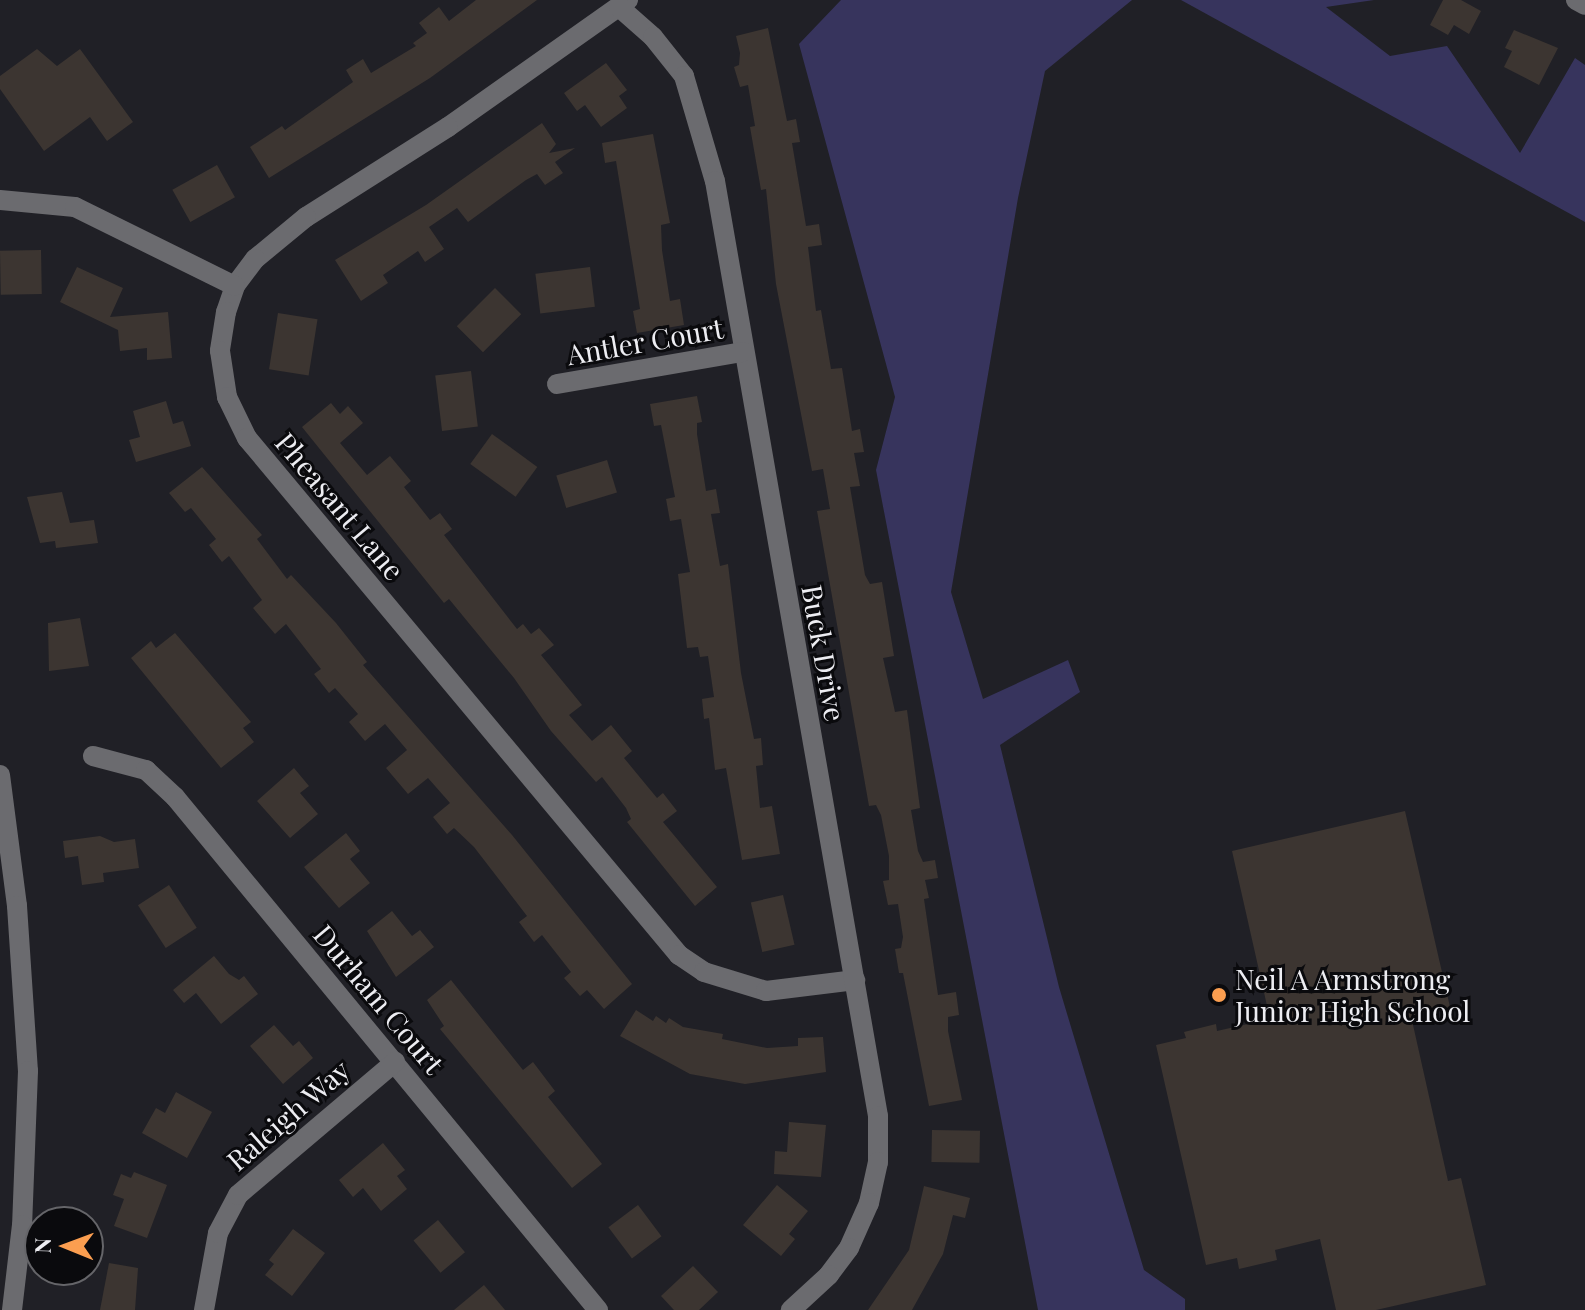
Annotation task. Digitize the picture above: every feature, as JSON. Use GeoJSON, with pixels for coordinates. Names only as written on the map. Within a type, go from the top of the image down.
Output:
{"type":"FeatureCollection","features":[{"type":"Feature","properties":{"kind":"street"},"geometry":{"type":"LineString","coordinates":[[1576,0],[1585,5]]}},
{"type":"Feature","properties":{"kind":"street","name":"Pheasant Lane"},"geometry":{"type":"LineString","coordinates":[[624,4],[279,236],[235,286],[220,351],[227,397],[247,438],[656,931],[692,964],[734,984],[766,991],[855,980]]}},
{"type":"Feature","properties":{"kind":"street","name":"Buck Drive"},"geometry":{"type":"LineString","coordinates":[[624,4],[672,57],[698,111],[878,1116],[878,1162],[869,1203],[849,1248],[829,1275],[791,1310]]}},
{"type":"Feature","properties":{"kind":"street"},"geometry":{"type":"LineString","coordinates":[[0,200],[75,207],[235,286]]}},
{"type":"Feature","properties":{"kind":"street","name":"Antler Court"},"geometry":{"type":"LineString","coordinates":[[557,384],[742,352]]}},
{"type":"Feature","properties":{"kind":"street","name":"Durham Court"},"geometry":{"type":"LineString","coordinates":[[93,756],[146,770],[175,797],[598,1310]]}},
{"type":"Feature","properties":{"kind":"street"},"geometry":{"type":"LineString","coordinates":[[0,775],[17,906],[28,1071],[22,1225],[12,1310]]}},
{"type":"Feature","properties":{"kind":"street","name":"Raleigh Way"},"geometry":{"type":"LineString","coordinates":[[204,1310],[218,1233],[238,1195],[395,1062]]}},
{"type":"Feature","properties":{"kind":"shaded area"},"geometry":{"type":"Polygon","coordinates":[[[841,0],[1132,0],[1045,71],[1018,198],[951,592],[983,699],[1068,660],[1080,692],[1000,745],[1059,987],[1144,1270],[1185,1299],[1185,1310],[1038,1310],[876,470],[895,397],[799,44],[841,0]]]}},
{"type":"Feature","properties":{"kind":"shaded area"},"geometry":{"type":"Polygon","coordinates":[[[1181,0],[1374,0],[1326,7],[1390,56],[1447,46],[1520,153],[1575,58],[1585,65],[1585,222],[1181,0]]]}},
{"type":"Feature","properties":{"kind":"building"},"geometry":{"type":"Polygon","coordinates":[[[476,0],[537,0],[430,78],[269,178],[250,147],[282,126],[285,130],[353,82],[346,70],[363,59],[371,73],[416,46],[413,43],[427,33],[419,23],[439,7],[449,21],[476,0]]]}},
{"type":"Feature","properties":{"kind":"building"},"geometry":{"type":"Polygon","coordinates":[[[1443,0],[1461,0],[1481,11],[1469,34],[1454,25],[1448,35],[1430,25],[1443,0]]]}},
{"type":"Feature","properties":{"kind":"building"},"geometry":{"type":"Polygon","coordinates":[[[768,28],[787,121],[796,119],[800,142],[792,143],[806,226],[819,224],[822,245],[808,247],[816,311],[821,310],[831,369],[842,368],[852,431],[860,429],[864,452],[854,453],[860,486],[850,487],[865,575],[870,584],[882,582],[894,656],[883,658],[895,712],[907,710],[920,808],[911,810],[918,851],[923,862],[935,860],[938,878],[925,880],[929,898],[924,899],[938,995],[956,992],[959,1015],[948,1017],[948,1031],[962,1100],[929,1106],[903,973],[899,973],[895,949],[901,948],[903,937],[898,904],[888,905],[883,881],[889,880],[889,856],[881,815],[876,805],[869,806],[817,511],[830,509],[823,469],[812,471],[776,284],[766,189],[761,190],[750,127],[755,126],[748,85],[740,87],[734,67],[739,65],[740,53],[736,36],[768,28]]]}},
{"type":"Feature","properties":{"kind":"building"},"geometry":{"type":"Polygon","coordinates":[[[1514,30],[1558,48],[1539,85],[1504,67],[1512,51],[1505,48],[1514,30]]]}},
{"type":"Feature","properties":{"kind":"building"},"geometry":{"type":"Polygon","coordinates":[[[37,49],[57,66],[80,49],[133,122],[107,141],[90,117],[44,151],[0,89],[0,76],[37,49]]]}},
{"type":"Feature","properties":{"kind":"building"},"geometry":{"type":"Polygon","coordinates":[[[606,63],[627,90],[619,96],[627,108],[601,127],[585,105],[577,111],[564,93],[606,63]]]}},
{"type":"Feature","properties":{"kind":"building"},"geometry":{"type":"Polygon","coordinates":[[[542,123],[556,144],[549,153],[575,148],[555,162],[563,173],[545,185],[537,174],[468,222],[457,208],[429,227],[444,249],[425,262],[418,251],[383,275],[388,283],[361,301],[335,260],[426,205],[542,123]]]}},
{"type":"Feature","properties":{"kind":"building"},"geometry":{"type":"Polygon","coordinates":[[[653,134],[670,223],[661,225],[670,301],[680,299],[684,325],[637,333],[633,311],[640,309],[616,161],[605,163],[602,143],[653,134]]]}},
{"type":"Feature","properties":{"kind":"building"},"geometry":{"type":"Polygon","coordinates":[[[217,165],[235,197],[190,222],[172,190],[217,165]]]}},
{"type":"Feature","properties":{"kind":"building"},"geometry":{"type":"Polygon","coordinates":[[[41,250],[42,294],[1,295],[0,251],[41,250]]]}},
{"type":"Feature","properties":{"kind":"building"},"geometry":{"type":"Polygon","coordinates":[[[77,267],[123,288],[110,317],[168,312],[172,358],[147,360],[147,348],[120,351],[118,330],[60,302],[77,267]]]}},
{"type":"Feature","properties":{"kind":"building"},"geometry":{"type":"Polygon","coordinates":[[[590,267],[595,307],[540,313],[535,274],[590,267]]]}},
{"type":"Feature","properties":{"kind":"building"},"geometry":{"type":"Polygon","coordinates":[[[495,288],[521,314],[483,352],[457,326],[495,288]]]}},
{"type":"Feature","properties":{"kind":"building"},"geometry":{"type":"Polygon","coordinates":[[[278,313],[318,319],[309,376],[269,369],[278,313]]]}},
{"type":"Feature","properties":{"kind":"building"},"geometry":{"type":"Polygon","coordinates":[[[471,371],[478,427],[442,431],[435,375],[471,371]]]}},
{"type":"Feature","properties":{"kind":"building"},"geometry":{"type":"Polygon","coordinates":[[[697,396],[702,422],[697,423],[697,434],[706,491],[716,489],[720,513],[711,514],[720,566],[728,564],[741,673],[754,739],[761,738],[763,765],[756,766],[760,808],[772,806],[780,854],[742,860],[726,768],[715,770],[709,718],[704,719],[702,699],[714,697],[708,656],[700,657],[698,647],[687,648],[678,574],[690,572],[681,519],[670,521],[666,499],[675,497],[661,425],[654,426],[650,404],[697,396]]]}},
{"type":"Feature","properties":{"kind":"building"},"geometry":{"type":"Polygon","coordinates":[[[166,401],[173,424],[183,421],[191,446],[136,462],[129,440],[140,437],[133,411],[166,401]]]}},
{"type":"Feature","properties":{"kind":"building"},"geometry":{"type":"Polygon","coordinates":[[[331,403],[340,414],[348,406],[363,423],[340,443],[367,475],[390,456],[411,481],[404,487],[430,520],[440,513],[452,529],[444,535],[517,629],[523,624],[531,634],[539,628],[554,645],[541,655],[582,705],[569,715],[592,741],[611,725],[632,751],[624,758],[657,798],[663,793],[677,811],[663,822],[717,887],[695,906],[627,822],[631,819],[626,808],[602,777],[596,782],[551,731],[514,678],[449,599],[444,603],[302,427],[331,403]]]}},
{"type":"Feature","properties":{"kind":"building"},"geometry":{"type":"Polygon","coordinates":[[[492,434],[537,467],[516,497],[470,464],[492,434]]]}},
{"type":"Feature","properties":{"kind":"building"},"geometry":{"type":"Polygon","coordinates":[[[607,460],[617,493],[566,508],[556,475],[607,460]]]}},
{"type":"Feature","properties":{"kind":"building"},"geometry":{"type":"Polygon","coordinates":[[[202,467],[262,535],[257,539],[287,579],[291,575],[336,623],[367,662],[363,665],[512,835],[632,984],[604,1009],[587,990],[580,996],[564,978],[571,972],[542,935],[534,942],[519,922],[527,916],[474,847],[454,828],[447,834],[433,817],[450,803],[428,778],[408,794],[386,768],[407,750],[385,724],[365,741],[349,722],[358,714],[335,688],[329,693],[314,674],[321,669],[286,624],[275,634],[253,608],[262,600],[229,556],[222,562],[209,545],[216,539],[191,508],[185,512],[169,493],[202,467]]]}},
{"type":"Feature","properties":{"kind":"building"},"geometry":{"type":"Polygon","coordinates":[[[62,492],[70,523],[94,520],[98,543],[56,548],[55,541],[40,543],[27,497],[62,492]]]}},
{"type":"Feature","properties":{"kind":"building"},"geometry":{"type":"Polygon","coordinates":[[[80,618],[89,666],[49,671],[48,623],[80,618]]]}},
{"type":"Feature","properties":{"kind":"building"},"geometry":{"type":"Polygon","coordinates":[[[175,633],[251,722],[243,728],[254,742],[221,768],[131,658],[151,641],[156,648],[175,633]]]}},
{"type":"Feature","properties":{"kind":"building"},"geometry":{"type":"Polygon","coordinates":[[[294,768],[309,786],[300,793],[318,814],[290,838],[257,801],[294,768]]]}},
{"type":"Feature","properties":{"kind":"building"},"geometry":{"type":"Polygon","coordinates":[[[1405,811],[1450,1007],[1411,1016],[1448,1181],[1461,1178],[1486,1285],[1376,1310],[1336,1310],[1320,1239],[1275,1250],[1277,1260],[1239,1269],[1237,1258],[1206,1265],[1156,1045],[1186,1038],[1184,1032],[1216,1024],[1217,1031],[1270,1019],[1232,851],[1405,811]]]}},
{"type":"Feature","properties":{"kind":"building"},"geometry":{"type":"Polygon","coordinates":[[[346,833],[360,851],[350,859],[370,883],[339,908],[304,867],[346,833]]]}},
{"type":"Feature","properties":{"kind":"building"},"geometry":{"type":"Polygon","coordinates":[[[100,836],[114,842],[135,839],[139,868],[103,873],[104,882],[82,885],[78,856],[65,858],[63,841],[100,836]]]}},
{"type":"Feature","properties":{"kind":"building"},"geometry":{"type":"Polygon","coordinates":[[[169,885],[197,928],[166,948],[138,905],[169,885]]]}},
{"type":"Feature","properties":{"kind":"building"},"geometry":{"type":"Polygon","coordinates":[[[783,895],[794,945],[762,952],[751,902],[783,895]]]}},
{"type":"Feature","properties":{"kind":"building"},"geometry":{"type":"Polygon","coordinates":[[[392,911],[412,936],[420,930],[434,947],[396,977],[367,931],[392,911]]]}},
{"type":"Feature","properties":{"kind":"building"},"geometry":{"type":"Polygon","coordinates":[[[214,956],[229,974],[239,980],[244,976],[258,994],[221,1024],[196,993],[184,1003],[173,990],[214,956]]]}},
{"type":"Feature","properties":{"kind":"building"},"geometry":{"type":"Polygon","coordinates":[[[451,980],[523,1070],[533,1062],[555,1091],[548,1097],[602,1164],[572,1188],[440,1029],[444,1026],[427,1000],[451,980]]]}},
{"type":"Feature","properties":{"kind":"building"},"geometry":{"type":"Polygon","coordinates":[[[636,1010],[653,1021],[656,1016],[666,1023],[669,1018],[683,1027],[723,1034],[722,1039],[767,1048],[798,1046],[798,1038],[823,1037],[826,1072],[745,1084],[690,1074],[620,1036],[636,1010]]]}},
{"type":"Feature","properties":{"kind":"building"},"geometry":{"type":"Polygon","coordinates":[[[274,1025],[293,1046],[299,1041],[313,1058],[283,1084],[250,1046],[274,1025]]]}},
{"type":"Feature","properties":{"kind":"building"},"geometry":{"type":"Polygon","coordinates":[[[176,1092],[212,1112],[187,1158],[142,1133],[156,1108],[165,1113],[176,1092]]]}},
{"type":"Feature","properties":{"kind":"building"},"geometry":{"type":"Polygon","coordinates":[[[789,1122],[826,1125],[821,1177],[774,1174],[775,1151],[787,1152],[789,1122]]]}},
{"type":"Feature","properties":{"kind":"building"},"geometry":{"type":"Polygon","coordinates":[[[932,1130],[980,1131],[979,1163],[931,1162],[932,1130]]]}},
{"type":"Feature","properties":{"kind":"building"},"geometry":{"type":"Polygon","coordinates":[[[383,1143],[405,1170],[397,1176],[407,1189],[381,1211],[363,1188],[353,1197],[339,1180],[383,1143]]]}},
{"type":"Feature","properties":{"kind":"building"},"geometry":{"type":"Polygon","coordinates":[[[134,1172],[167,1185],[147,1238],[114,1226],[124,1199],[113,1195],[121,1174],[131,1178],[134,1172]]]}},
{"type":"Feature","properties":{"kind":"building"},"geometry":{"type":"Polygon","coordinates":[[[777,1185],[808,1211],[789,1234],[795,1239],[781,1256],[743,1225],[777,1185]]]}},
{"type":"Feature","properties":{"kind":"building"},"geometry":{"type":"Polygon","coordinates":[[[924,1186],[970,1198],[965,1218],[953,1215],[943,1254],[912,1310],[868,1310],[909,1250],[924,1186]]]}},
{"type":"Feature","properties":{"kind":"building"},"geometry":{"type":"Polygon","coordinates":[[[638,1205],[661,1236],[632,1258],[608,1227],[638,1205]]]}},
{"type":"Feature","properties":{"kind":"building"},"geometry":{"type":"Polygon","coordinates":[[[438,1220],[465,1252],[440,1273],[413,1241],[438,1220]]]}},
{"type":"Feature","properties":{"kind":"building"},"geometry":{"type":"Polygon","coordinates":[[[293,1229],[325,1253],[292,1296],[265,1275],[274,1264],[269,1260],[293,1229]]]}},
{"type":"Feature","properties":{"kind":"building"},"geometry":{"type":"Polygon","coordinates":[[[109,1263],[138,1268],[135,1310],[100,1310],[109,1263]]]}},
{"type":"Feature","properties":{"kind":"building"},"geometry":{"type":"Polygon","coordinates":[[[693,1266],[718,1292],[699,1310],[674,1310],[661,1296],[693,1266]]]}},
{"type":"Feature","properties":{"kind":"building"},"geometry":{"type":"Polygon","coordinates":[[[484,1285],[505,1310],[454,1310],[484,1285]]]}},
{"type":"Feature","properties":{"kind":"place","name":"Neil A Armstrong Junior High School"},"geometry":{"type":"Point","coordinates":[1219,995]}}]}
